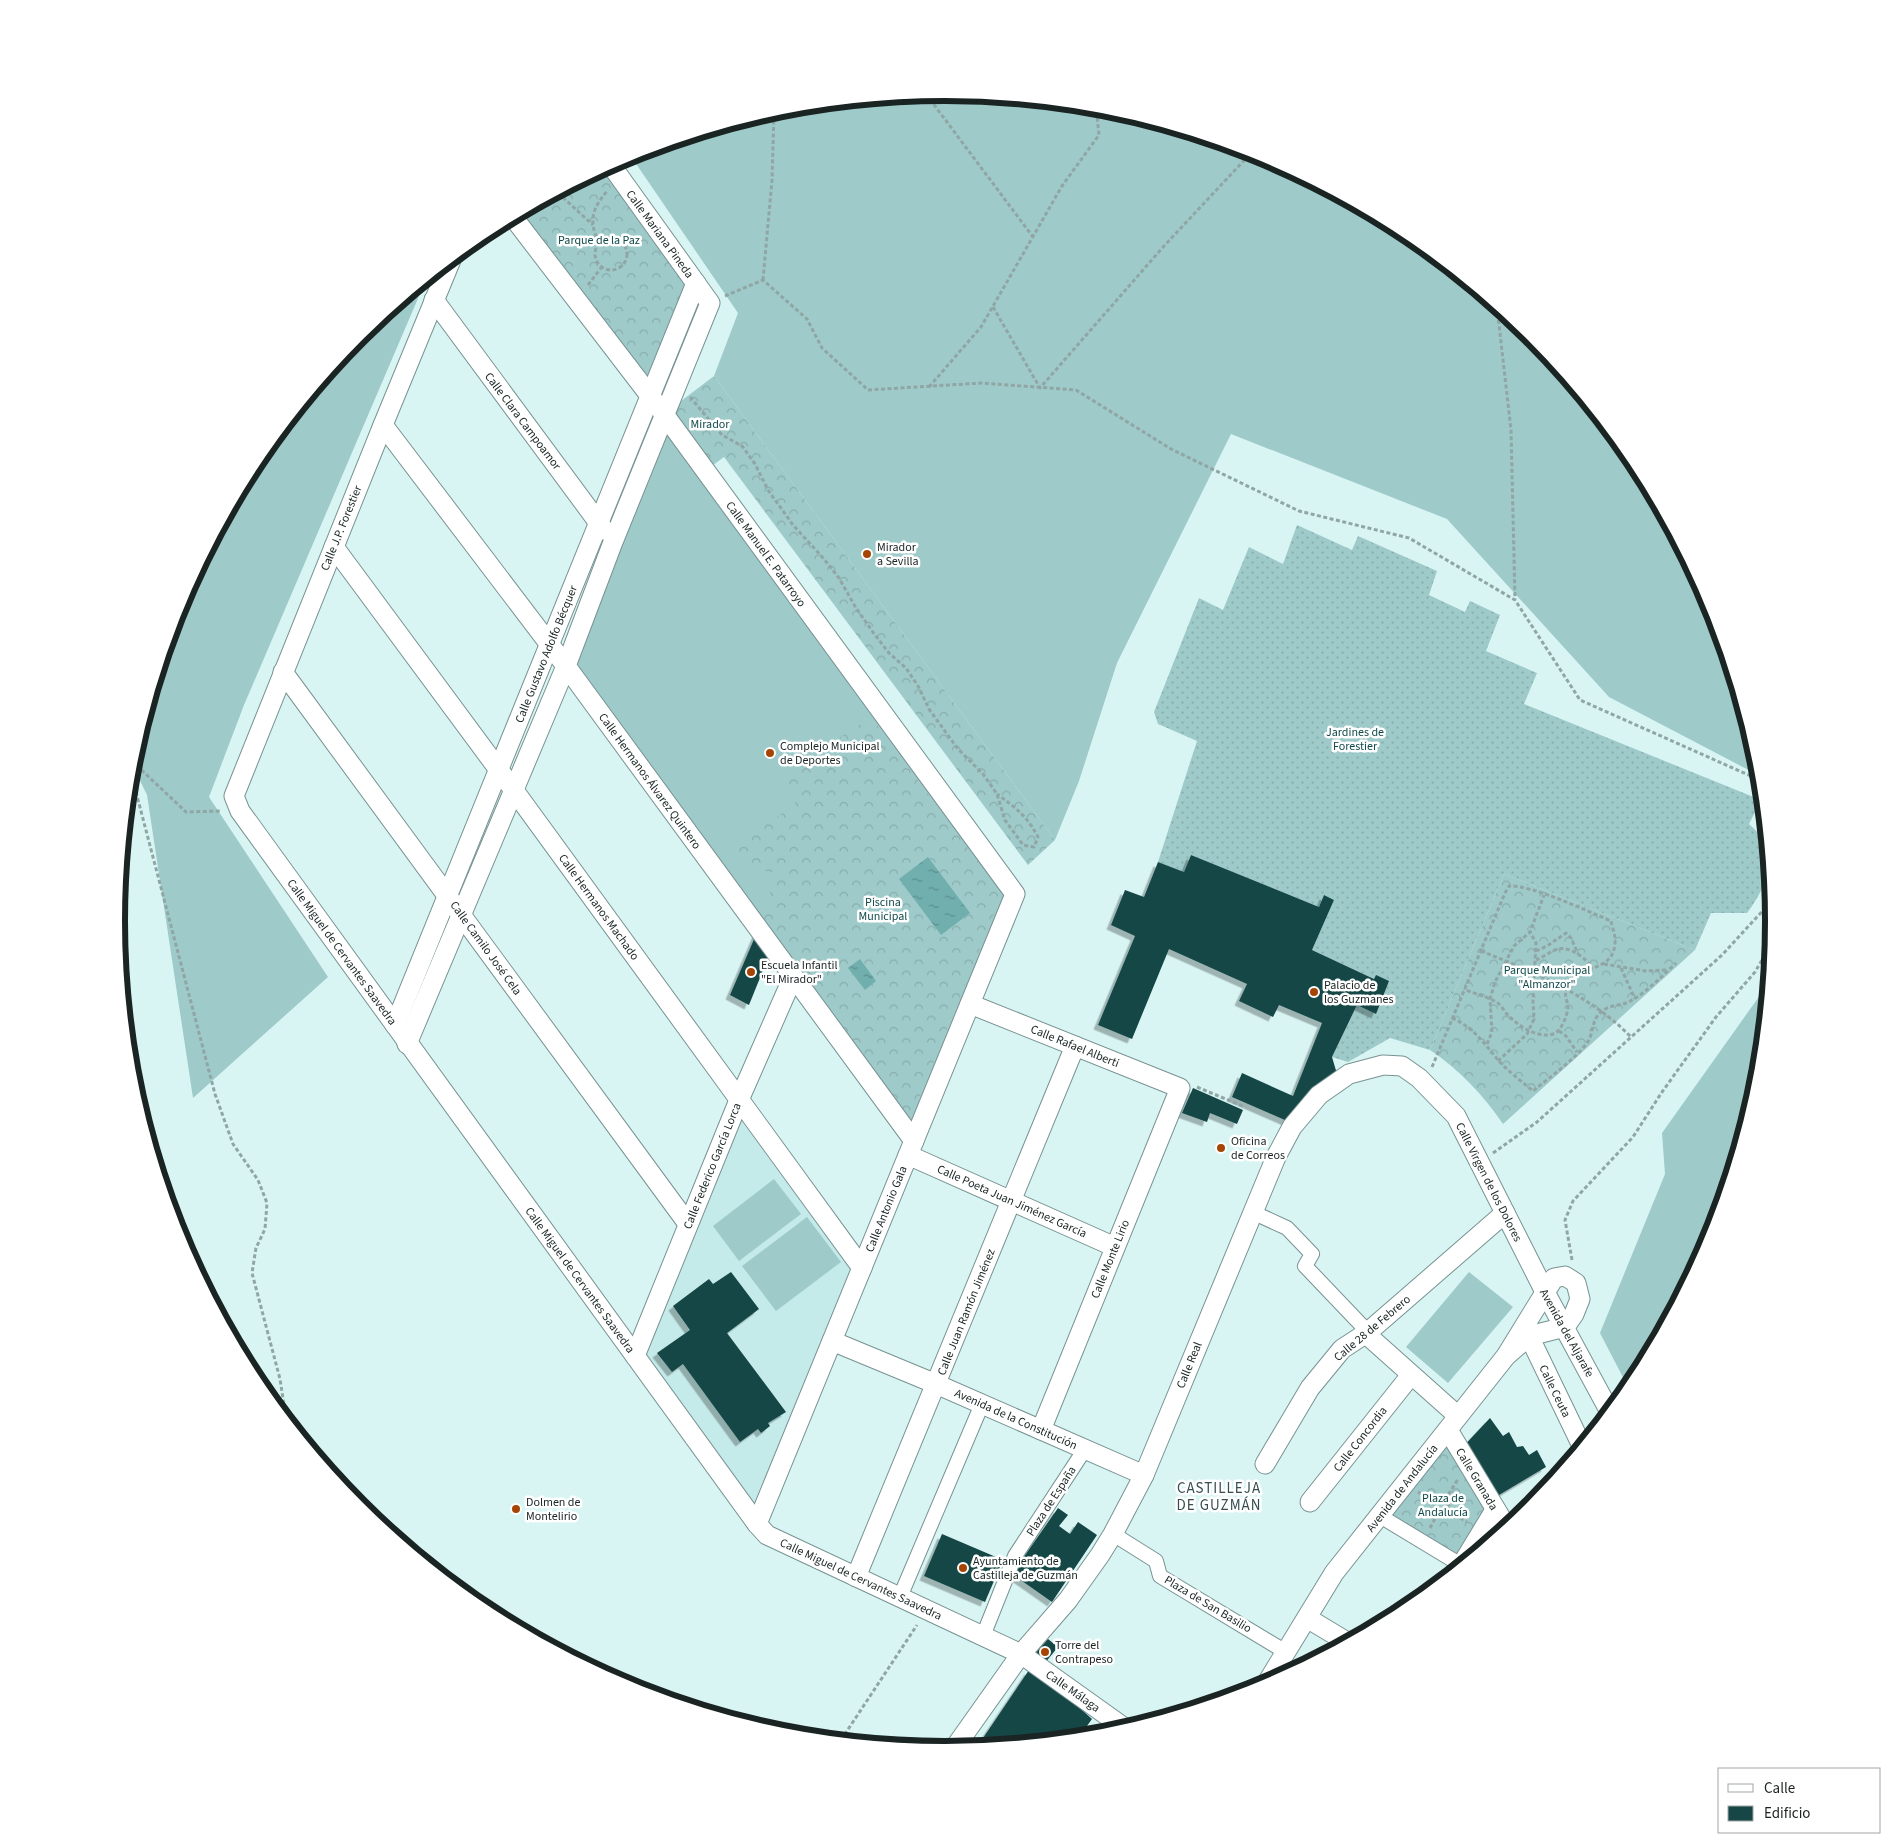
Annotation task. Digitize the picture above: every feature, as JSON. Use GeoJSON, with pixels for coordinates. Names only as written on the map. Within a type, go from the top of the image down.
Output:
{"type":"FeatureCollection","features":[{"type":"Feature","properties":{"kind":"street","name":"Calle Mariana Pineda"},"geometry":{"type":"LineString","coordinates":[[615,172],[710,302]]}},
{"type":"Feature","properties":{"kind":"street","name":"Calle Manuel E. Patarroyo"},"geometry":{"type":"LineString","coordinates":[[517,222],[664,414],[1015,894]]}},
{"type":"Feature","properties":{"kind":"street","name":"Calle J.P. Forestier"},"geometry":{"type":"LineString","coordinates":[[237,803],[283,672],[445,271]]}},
{"type":"Feature","properties":{"kind":"street","name":"Calle Gustavo Adolfo Bécquer"},"geometry":{"type":"LineString","coordinates":[[395,1025],[696,283]]}},
{"type":"Feature","properties":{"kind":"street","name":"Calle Clara Campoamor"},"geometry":{"type":"LineString","coordinates":[[434,300],[613,542]]}},
{"type":"Feature","properties":{"kind":"street","name":"Calle Gustavo Adolfo Bécquer"},"geometry":{"type":"LineString","coordinates":[[407,1044],[513,788],[566,666],[613,542],[710,302]]}},
{"type":"Feature","properties":{"kind":"street","name":"Calle Hermanos Álvarez Quintero"},"geometry":{"type":"LineString","coordinates":[[382,425],[566,666],[793,977],[911,1148]]}},
{"type":"Feature","properties":{"kind":"street","name":"Calle Hermanos Machado"},"geometry":{"type":"LineString","coordinates":[[334,547],[513,788],[862,1268]]}},
{"type":"Feature","properties":{"kind":"street","name":"Calle Camilo José Cela"},"geometry":{"type":"LineString","coordinates":[[283,672],[688,1224]]}},
{"type":"Feature","properties":{"kind":"street","name":"Calle Miguel de Cervantes Saavedra"},"geometry":{"type":"LineString","coordinates":[[237,803],[407,1044],[756,1524],[767,1535],[1020,1654]]}},
{"type":"Feature","properties":{"kind":"street","name":"Calle Antonio Gala"},"geometry":{"type":"LineString","coordinates":[[756,1524],[1015,894]]}},
{"type":"Feature","properties":{"kind":"street","name":"Calle Federico García Lorca"},"geometry":{"type":"LineString","coordinates":[[635,1356],[739,1100],[793,977]]}},
{"type":"Feature","properties":{"kind":"street","name":"Calle Rafael Alberti"},"geometry":{"type":"LineString","coordinates":[[970,1004],[1180,1088]]}},
{"type":"Feature","properties":{"kind":"street","name":"Calle Juan Ramón Jiménez"},"geometry":{"type":"LineString","coordinates":[[856,1577],[1075,1046]]}},
{"type":"Feature","properties":{"kind":"street","name":"Calle Virgen de los Dolores"},"geometry":{"type":"LineString","coordinates":[[1349,1074],[1384,1065],[1402,1066],[1425,1084],[1456,1116],[1525,1254]]}},
{"type":"Feature","properties":{"kind":"street","name":"Calle Real"},"geometry":{"type":"LineString","coordinates":[[959,1742],[1020,1654],[1068,1600],[1113,1534],[1144,1475],[1276,1157],[1292,1127],[1319,1095],[1349,1074]]}},
{"type":"Feature","properties":{"kind":"street","name":"Calle Monte Lirio"},"geometry":{"type":"LineString","coordinates":[[1041,1430],[1180,1088]]}},
{"type":"Feature","properties":{"kind":"street","name":"Calle Poeta Juan Jiménez García"},"geometry":{"type":"LineString","coordinates":[[911,1148],[1012,1200],[1115,1247]]}},
{"type":"Feature","properties":{"kind":"street"},"geometry":{"type":"LineString","coordinates":[[1252,1212],[1287,1228],[1312,1254],[1305,1266],[1367,1333]]}},
{"type":"Feature","properties":{"kind":"street","name":"Calle 28 de Febrero"},"geometry":{"type":"LineString","coordinates":[[1265,1464],[1310,1388],[1342,1350],[1367,1333],[1505,1214]]}},
{"type":"Feature","properties":{"kind":"street","name":"Avenida del Aljarafe"},"geometry":{"type":"LineString","coordinates":[[1525,1254],[1607,1406]]}},
{"type":"Feature","properties":{"kind":"street","name":"Avenida de Andalucía"},"geometry":{"type":"LineString","coordinates":[[1273,1673],[1334,1574],[1506,1356],[1546,1294],[1554,1278],[1566,1276],[1576,1283]]}},
{"type":"Feature","properties":{"kind":"street"},"geometry":{"type":"LineString","coordinates":[[1506,1356],[1529,1336],[1564,1327],[1574,1314],[1580,1299],[1576,1283]]}},
{"type":"Feature","properties":{"kind":"street","name":"Calle Granada"},"geometry":{"type":"LineString","coordinates":[[1367,1333],[1411,1375],[1453,1423],[1495,1510],[1503,1522]]}},
{"type":"Feature","properties":{"kind":"street","name":"Calle Ceuta"},"geometry":{"type":"LineString","coordinates":[[1529,1336],[1580,1441]]}},
{"type":"Feature","properties":{"kind":"street","name":"Avenida de la Constitución"},"geometry":{"type":"LineString","coordinates":[[832,1341],[936,1384],[1144,1475]]}},
{"type":"Feature","properties":{"kind":"street","name":"Calle Concordia"},"geometry":{"type":"LineString","coordinates":[[1310,1502],[1411,1375]]}},
{"type":"Feature","properties":{"kind":"street"},"geometry":{"type":"LineString","coordinates":[[900,1598],[982,1404]]}},
{"type":"Feature","properties":{"kind":"street","name":"Plaza de España"},"geometry":{"type":"LineString","coordinates":[[984,1636],[1015,1556],[1085,1449]]}},
{"type":"Feature","properties":{"kind":"street"},"geometry":{"type":"LineString","coordinates":[[1470,1551],[1495,1510]]}},
{"type":"Feature","properties":{"kind":"street"},"geometry":{"type":"LineString","coordinates":[[1380,1516],[1456,1563]]}},
{"type":"Feature","properties":{"kind":"street","name":"Plaza de San Basilio"},"geometry":{"type":"LineString","coordinates":[[1113,1534],[1156,1561],[1160,1576],[1286,1652]]}},
{"type":"Feature","properties":{"kind":"street"},"geometry":{"type":"LineString","coordinates":[[1307,1618],[1342,1639]]}},
{"type":"Feature","properties":{"kind":"street","name":"Calle Málaga"},"geometry":{"type":"LineString","coordinates":[[1020,1654],[1118,1723]]}},
{"type":"Feature","properties":{"kind":"path"},"geometry":{"type":"LineString","coordinates":[[932,102],[1033,237]]}},
{"type":"Feature","properties":{"kind":"path"},"geometry":{"type":"LineString","coordinates":[[929,387],[981,327],[1062,186],[1099,135],[1097,115]]}},
{"type":"Feature","properties":{"kind":"path"},"geometry":{"type":"LineString","coordinates":[[763,280],[772,180],[774,120]]}},
{"type":"Feature","properties":{"kind":"path"},"geometry":{"type":"LineString","coordinates":[[1040,388],[1164,246],[1246,159]]}},
{"type":"Feature","properties":{"kind":"path"},"geometry":{"type":"LineString","coordinates":[[599,243],[593,230],[592,216],[599,201],[613,184],[615,172]]}},
{"type":"Feature","properties":{"kind":"path"},"geometry":{"type":"LineString","coordinates":[[562,197],[593,225]]}},
{"type":"Feature","properties":{"kind":"path"},"geometry":{"type":"LineString","coordinates":[[608,238],[619,240],[626,247],[625,263],[616,270],[611,271],[601,268],[595,258],[596,247],[599,243],[608,238]]}},
{"type":"Feature","properties":{"kind":"path"},"geometry":{"type":"LineString","coordinates":[[710,302],[763,280]]}},
{"type":"Feature","properties":{"kind":"path"},"geometry":{"type":"LineString","coordinates":[[763,280],[807,319],[822,348],[868,390],[982,383],[1076,390],[1171,449],[1299,511],[1409,538],[1515,600],[1580,700],[1753,777]]}},
{"type":"Feature","properties":{"kind":"path"},"geometry":{"type":"LineString","coordinates":[[993,306],[1040,388]]}},
{"type":"Feature","properties":{"kind":"path"},"geometry":{"type":"LineString","coordinates":[[1498,316],[1511,430],[1515,600]]}},
{"type":"Feature","properties":{"kind":"path"},"geometry":{"type":"LineString","coordinates":[[688,394],[722,435],[742,446],[755,464],[768,490],[793,525],[834,572],[875,635],[906,668],[918,686],[929,709],[958,749],[984,774],[997,794],[1005,820],[1010,828],[1023,845],[1034,846],[1038,836],[1027,818],[997,794]]}},
{"type":"Feature","properties":{"kind":"path"},"geometry":{"type":"LineString","coordinates":[[1734,697],[1752,773]]}},
{"type":"Feature","properties":{"kind":"path"},"geometry":{"type":"LineString","coordinates":[[140,768],[186,812],[237,803]]}},
{"type":"Feature","properties":{"kind":"path"},"geometry":{"type":"LineString","coordinates":[[136,791],[215,1094],[233,1144],[258,1180],[266,1203],[265,1229],[256,1248],[252,1273],[280,1378],[284,1406]]}},
{"type":"Feature","properties":{"kind":"path"},"geometry":{"type":"LineString","coordinates":[[1425,1084],[1452,1018],[1464,989],[1480,951],[1509,886],[1544,895],[1611,920],[1615,941],[1613,954],[1604,964],[1584,970],[1572,979],[1566,990],[1568,1009],[1559,1031],[1553,1035],[1537,1034],[1529,1030],[1509,1017],[1498,1003],[1464,989]]}},
{"type":"Feature","properties":{"kind":"path"},"geometry":{"type":"LineString","coordinates":[[1487,1044],[1492,1032],[1490,1000],[1495,982],[1514,946],[1530,932],[1544,895]]}},
{"type":"Feature","properties":{"kind":"path"},"geometry":{"type":"LineString","coordinates":[[1480,1162],[1536,1122],[1722,955],[1765,908]]}},
{"type":"Feature","properties":{"kind":"path"},"geometry":{"type":"LineString","coordinates":[[1498,1061],[1527,1034],[1534,1019],[1536,943],[1530,932]]}},
{"type":"Feature","properties":{"kind":"path"},"geometry":{"type":"LineString","coordinates":[[1536,951],[1547,946],[1566,932],[1577,949],[1578,955]]}},
{"type":"Feature","properties":{"kind":"path"},"geometry":{"type":"LineString","coordinates":[[1536,960],[1559,948],[1568,950],[1588,961],[1592,968]]}},
{"type":"Feature","properties":{"kind":"path"},"geometry":{"type":"LineString","coordinates":[[1480,951],[1534,973],[1566,990],[1602,1011],[1631,1037]]}},
{"type":"Feature","properties":{"kind":"path"},"geometry":{"type":"LineString","coordinates":[[1576,1283],[1565,1220],[1573,1201],[1633,1137],[1662,1092],[1711,1025],[1755,972],[1765,955]]}},
{"type":"Feature","properties":{"kind":"path"},"geometry":{"type":"LineString","coordinates":[[1452,1018],[1464,1023],[1487,1044],[1498,1061],[1533,1092],[1588,1041],[1597,1016],[1602,1011],[1612,1005],[1624,1005],[1635,999],[1676,963]]}},
{"type":"Feature","properties":{"kind":"path"},"geometry":{"type":"LineString","coordinates":[[1604,964],[1646,972],[1668,970]]}},
{"type":"Feature","properties":{"kind":"path"},"geometry":{"type":"LineString","coordinates":[[1621,968],[1635,999]]}},
{"type":"Feature","properties":{"kind":"path"},"geometry":{"type":"LineString","coordinates":[[1559,1031],[1578,1052]]}},
{"type":"Feature","properties":{"kind":"path"},"geometry":{"type":"LineString","coordinates":[[1180,1088],[1192,1085],[1244,1107]]}},
{"type":"Feature","properties":{"kind":"path"},"geometry":{"type":"LineString","coordinates":[[1442,1499],[1449,1503],[1450,1508],[1447,1512],[1441,1514],[1436,1512],[1435,1505],[1442,1499]]}},
{"type":"Feature","properties":{"kind":"path"},"geometry":{"type":"LineString","coordinates":[[844,1736],[926,1610]]}},
{"type":"Feature","properties":{"kind":"shaded area"},"geometry":{"type":"Polygon","coordinates":[[[739,1100],[862,1268],[757,1524],[635,1356],[739,1100]]]}},
{"type":"Feature","properties":{"kind":"green space"},"geometry":{"type":"Polygon","coordinates":[[[946,101],[1053,108],[1106,117],[1158,129],[1209,145],[1259,164],[1308,186],[1356,211],[1401,239],[1445,271],[1526,341],[1596,422],[1628,466],[1656,511],[1681,559],[1703,608],[1722,658],[1738,709],[1752,772],[1609,697],[1447,519],[1231,434],[1117,663],[1079,781],[1055,840],[714,376],[738,313],[635,163],[682,145],[733,129],[785,117],[838,108],[946,101]]]}},
{"type":"Feature","properties":{"kind":"green space","name":"Parque de la Paz"},"geometry":{"type":"Polygon","coordinates":[[[616,171],[696,283],[650,396],[517,222],[583,186],[616,171]]]}},
{"type":"Feature","properties":{"kind":"green space"},"geometry":{"type":"Polygon","coordinates":[[[421,292],[244,705],[209,797],[328,977],[193,1098],[147,795],[138,777],[153,709],[188,608],[210,559],[235,511],[263,466],[295,422],[365,341],[421,292]]]}},
{"type":"Feature","properties":{"kind":"green space","name":"Mirador"},"geometry":{"type":"Polygon","coordinates":[[[714,376],[1055,840],[1028,865],[724,457],[705,471],[664,414],[714,376]]]}},
{"type":"Feature","properties":{"kind":"green space","name":"Complejo Municipal de Deportes"},"geometry":{"type":"Polygon","coordinates":[[[664,414],[1015,894],[914,1141],[566,666],[664,414]]]}},
{"type":"Feature","properties":{"kind":"green space","name":"Jardines de Forestier"},"geometry":{"type":"Polygon","coordinates":[[[1297,525],[1352,550],[1358,536],[1437,571],[1429,595],[1465,612],[1470,601],[1500,615],[1486,651],[1537,673],[1524,704],[1756,798],[1758,807],[1749,824],[1761,835],[1765,882],[1747,913],[1711,913],[1695,950],[1504,874],[1430,1050],[1390,1038],[1348,1062],[1332,1057],[1357,1005],[1376,1014],[1376,975],[1374,979],[1312,950],[1334,900],[1324,895],[1319,907],[1191,855],[1184,872],[1158,862],[1197,741],[1158,724],[1154,712],[1199,598],[1223,610],[1249,547],[1283,564],[1297,525]]]}},
{"type":"Feature","properties":{"kind":"green space","name":"Piscina Municipal"},"geometry":{"type":"Polygon","coordinates":[[[871,717],[1002,894],[909,1123],[761,916],[778,873],[749,865],[724,848],[752,827],[756,831],[796,804],[777,779],[871,717]]]}},
{"type":"Feature","properties":{"kind":"green space","name":"Parque Municipal \"Almanzor\""},"geometry":{"type":"Polygon","coordinates":[[[1504,874],[1695,950],[1503,1124],[1488,1103],[1470,1084],[1441,1057],[1430,1050],[1504,874]]]}},
{"type":"Feature","properties":{"kind":"green space"},"geometry":{"type":"Polygon","coordinates":[[[1762,992],[1759,1029],[1750,1082],[1738,1134],[1722,1185],[1703,1235],[1681,1284],[1656,1332],[1625,1381],[1600,1333],[1665,1174],[1662,1133],[1762,992]]]}},
{"type":"Feature","properties":{"kind":"green space"},"geometry":{"type":"Polygon","coordinates":[[[774,1179],[801,1214],[739,1261],[713,1226],[774,1179]]]}},
{"type":"Feature","properties":{"kind":"green space"},"geometry":{"type":"Polygon","coordinates":[[[807,1217],[841,1262],[776,1311],[742,1266],[807,1217]]]}},
{"type":"Feature","properties":{"kind":"green space"},"geometry":{"type":"Polygon","coordinates":[[[1469,1272],[1513,1307],[1448,1383],[1406,1347],[1469,1272]]]}},
{"type":"Feature","properties":{"kind":"green space","name":"Plaza de Andalucía"},"geometry":{"type":"Polygon","coordinates":[[[1448,1430],[1495,1510],[1469,1552],[1457,1562],[1380,1516],[1448,1430]]]}},
{"type":"Feature","properties":{"kind":"water"},"geometry":{"type":"Polygon","coordinates":[[[928,857],[970,913],[941,935],[899,879],[928,857]]]}},
{"type":"Feature","properties":{"kind":"water"},"geometry":{"type":"Polygon","coordinates":[[[860,959],[876,981],[865,990],[848,968],[860,959]]]}},
{"type":"Feature","properties":{"kind":"building","name":"Palacio de los Guzmanes"},"geometry":{"type":"Polygon","coordinates":[[[1191,855],[1319,907],[1324,895],[1334,900],[1312,950],[1374,979],[1376,975],[1389,981],[1376,1014],[1357,1005],[1332,1057],[1337,1074],[1294,1124],[1232,1097],[1242,1073],[1293,1096],[1322,1023],[1279,1005],[1273,1017],[1239,1001],[1247,984],[1169,949],[1132,1039],[1098,1025],[1135,936],[1111,925],[1125,890],[1144,897],[1158,862],[1184,872],[1191,855]]]}},
{"type":"Feature","properties":{"kind":"building","name":"Escuela Infantil \"El Mirador\""},"geometry":{"type":"Polygon","coordinates":[[[758,930],[772,948],[749,1005],[730,995],[758,930]]]}},
{"type":"Feature","properties":{"kind":"building"},"geometry":{"type":"Polygon","coordinates":[[[1193,1088],[1243,1110],[1237,1124],[1210,1113],[1207,1122],[1182,1113],[1193,1088]]]}},
{"type":"Feature","properties":{"kind":"building"},"geometry":{"type":"Polygon","coordinates":[[[731,1272],[759,1309],[727,1333],[786,1412],[768,1423],[770,1426],[761,1433],[758,1429],[740,1442],[683,1364],[672,1372],[657,1353],[690,1330],[673,1306],[709,1279],[713,1284],[731,1272]]]}},
{"type":"Feature","properties":{"kind":"building"},"geometry":{"type":"Polygon","coordinates":[[[1490,1418],[1503,1436],[1509,1432],[1517,1447],[1523,1446],[1529,1455],[1537,1450],[1546,1467],[1489,1501],[1460,1450],[1490,1418]]]}},
{"type":"Feature","properties":{"kind":"building"},"geometry":{"type":"Polygon","coordinates":[[[1058,1508],[1068,1515],[1059,1526],[1070,1534],[1078,1522],[1097,1535],[1052,1602],[1012,1574],[1058,1508]]]}},
{"type":"Feature","properties":{"kind":"building","name":"Ayuntamiento de Castilleja de Guzmán"},"geometry":{"type":"Polygon","coordinates":[[[942,1534],[1003,1560],[985,1602],[924,1576],[942,1534]]]}},
{"type":"Feature","properties":{"kind":"building","name":"Torre del Contrapeso"},"geometry":{"type":"Polygon","coordinates":[[[1048,1639],[1058,1647],[1044,1664],[1033,1656],[1048,1639]]]}},
{"type":"Feature","properties":{"kind":"building"},"geometry":{"type":"Polygon","coordinates":[[[1029,1670],[1072,1701],[1092,1719],[1084,1730],[1053,1735],[981,1741],[1029,1670]]]}},
{"type":"Feature","properties":{"kind":"place","name":"Mirador a Sevilla"},"geometry":{"type":"Point","coordinates":[867,554]}},
{"type":"Feature","properties":{"kind":"place","name":"Complejo Municipal de Deportes"},"geometry":{"type":"Point","coordinates":[770,753]}},
{"type":"Feature","properties":{"kind":"place","name":"Escuela Infantil \"El Mirador\""},"geometry":{"type":"Point","coordinates":[751,972]}},
{"type":"Feature","properties":{"kind":"place","name":"Palacio de los Guzmanes"},"geometry":{"type":"Point","coordinates":[1314,992]}},
{"type":"Feature","properties":{"kind":"place","name":"Oficina de Correos"},"geometry":{"type":"Point","coordinates":[1221,1148]}},
{"type":"Feature","properties":{"kind":"place","name":"Dolmen de Montelirio"},"geometry":{"type":"Point","coordinates":[516,1509]}},
{"type":"Feature","properties":{"kind":"place","name":"Ayuntamiento de Castilleja de Guzmán"},"geometry":{"type":"Point","coordinates":[963,1568]}},
{"type":"Feature","properties":{"kind":"place","name":"Torre del Contrapeso"},"geometry":{"type":"Point","coordinates":[1045,1652]}},
{"type":"Feature","properties":{"kind":"district","name":"CASTILLEJA DE GUZMÁN"},"geometry":{"type":"Point","coordinates":[1219,1496]}}]}
